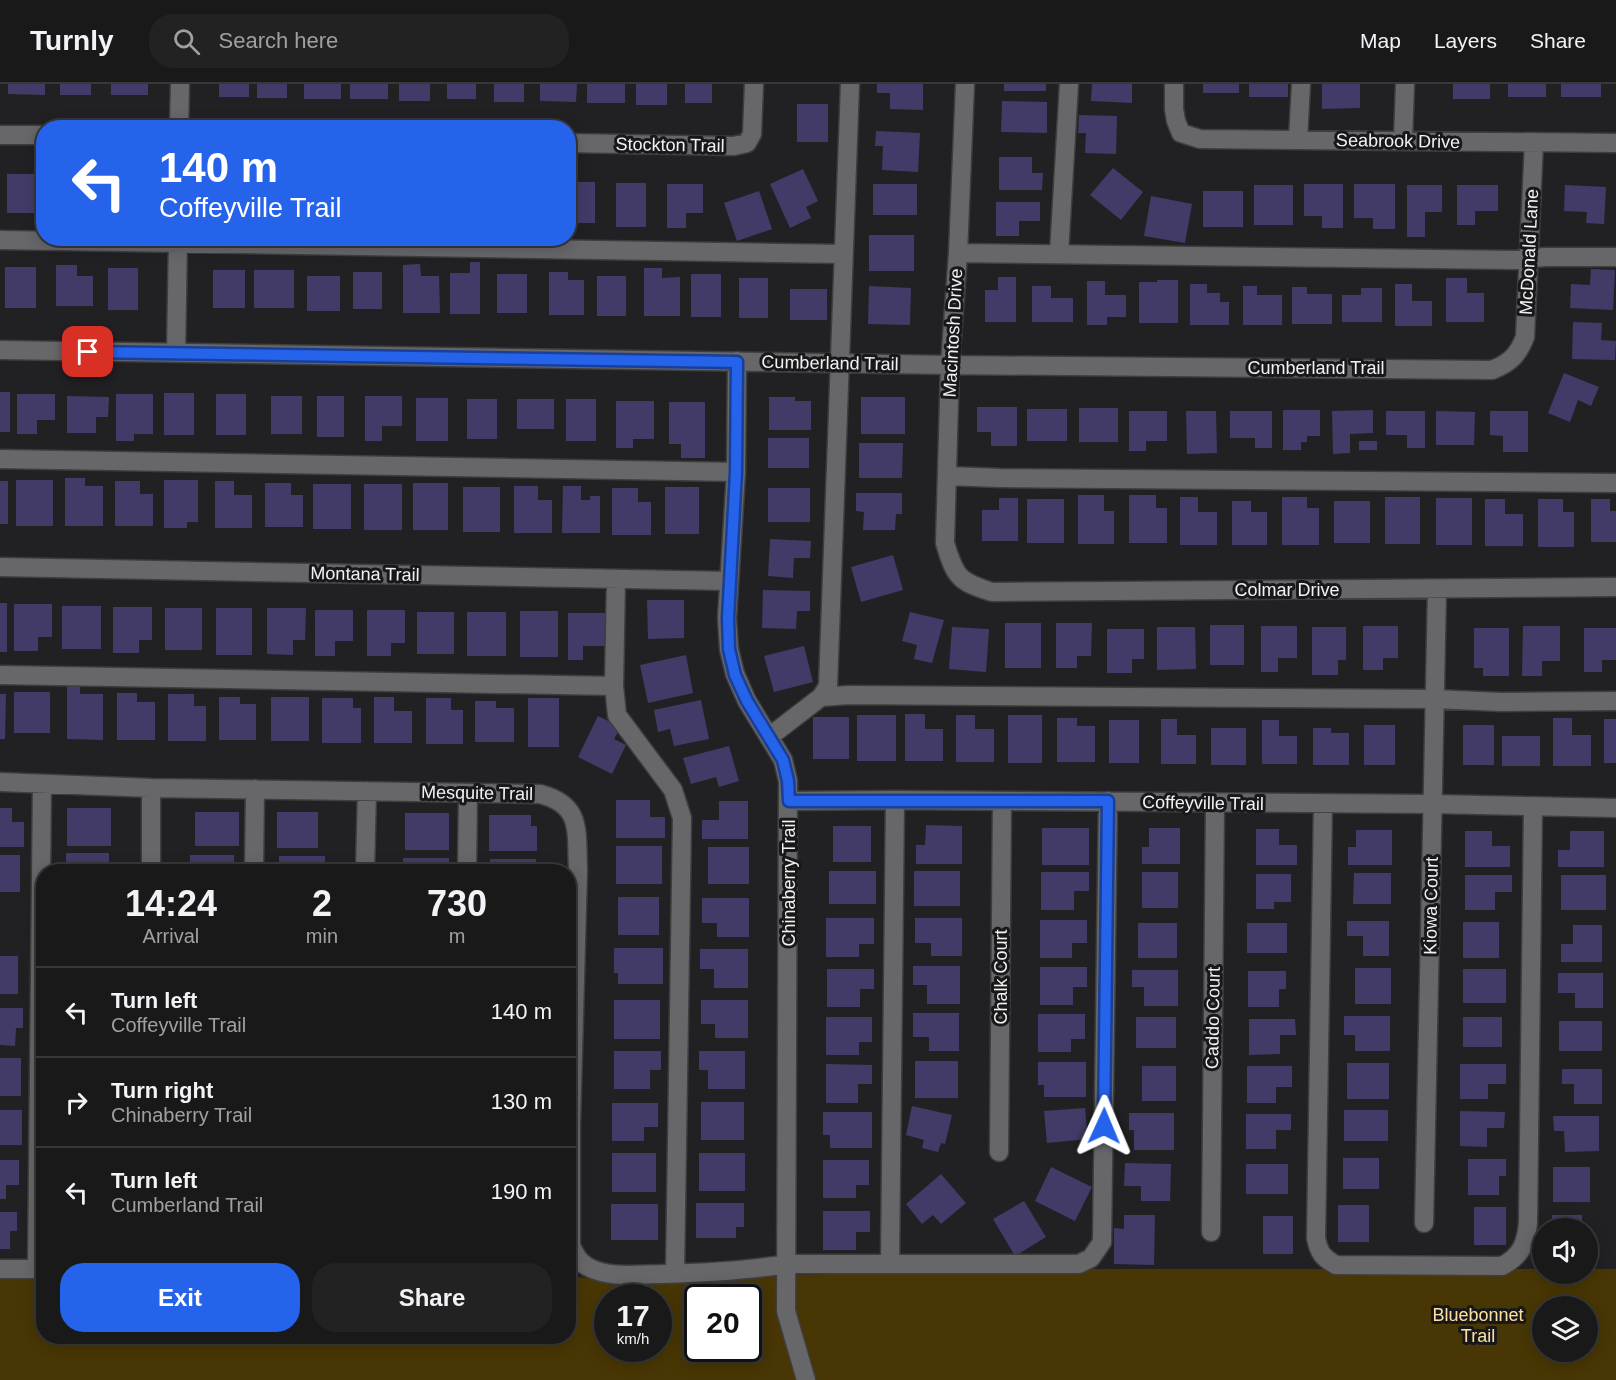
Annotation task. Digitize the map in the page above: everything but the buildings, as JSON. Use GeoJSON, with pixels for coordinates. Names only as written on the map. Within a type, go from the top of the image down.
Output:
{"type":"FeatureCollection","features":[{"type":"Feature","properties":{"kind":"street"},"geometry":{"type":"LineString","coordinates":[[180,84],[180,120]]}},
{"type":"Feature","properties":{"kind":"street","name":"Stockton Trail"},"geometry":{"type":"LineString","coordinates":[[576,143],[734,146],[747,143],[752,134],[754,84]]}},
{"type":"Feature","properties":{"kind":"street"},"geometry":{"type":"LineString","coordinates":[[769,736],[821,697],[828,686],[850,84]]}},
{"type":"Feature","properties":{"kind":"street","name":"Macintosh Drive"},"geometry":{"type":"LineString","coordinates":[[961,580],[951,562],[945,543],[950,365],[966,84]]}},
{"type":"Feature","properties":{"kind":"street"},"geometry":{"type":"LineString","coordinates":[[1059,254],[1069,84]]}},
{"type":"Feature","properties":{"kind":"street","name":"Seabrook Drive"},"geometry":{"type":"LineString","coordinates":[[1174,84],[1175,116],[1181,133],[1200,139],[1616,143]]}},
{"type":"Feature","properties":{"kind":"street"},"geometry":{"type":"LineString","coordinates":[[1298,140],[1301,84]]}},
{"type":"Feature","properties":{"kind":"street"},"geometry":{"type":"LineString","coordinates":[[1403,141],[1405,84]]}},
{"type":"Feature","properties":{"kind":"street"},"geometry":{"type":"LineString","coordinates":[[0,135],[36,135]]}},
{"type":"Feature","properties":{"kind":"street","name":"McDonald Lane"},"geometry":{"type":"LineString","coordinates":[[1514,358],[1525,337],[1534,142]]}},
{"type":"Feature","properties":{"kind":"street"},"geometry":{"type":"LineString","coordinates":[[0,240],[36,240]]}},
{"type":"Feature","properties":{"kind":"street"},"geometry":{"type":"LineString","coordinates":[[176,353],[178,246]]}},
{"type":"Feature","properties":{"kind":"street"},"geometry":{"type":"LineString","coordinates":[[434,246],[843,254]]}},
{"type":"Feature","properties":{"kind":"street"},"geometry":{"type":"LineString","coordinates":[[958,253],[1514,260],[1545,257],[1616,257]]}},
{"type":"Feature","properties":{"kind":"street","name":"Cumberland Trail"},"geometry":{"type":"LineString","coordinates":[[0,350],[950,365],[1492,370],[1514,358]]}},
{"type":"Feature","properties":{"kind":"street","name":"Chinaberry Trail"},"geometry":{"type":"LineString","coordinates":[[737,362],[736,472],[729,581],[729,649],[735,675],[747,701],[783,760],[788,781],[786,1311],[806,1380]]}},
{"type":"Feature","properties":{"kind":"street"},"geometry":{"type":"LineString","coordinates":[[0,459],[736,472]]}},
{"type":"Feature","properties":{"kind":"street"},"geometry":{"type":"LineString","coordinates":[[948,476],[1616,483]]}},
{"type":"Feature","properties":{"kind":"street","name":"Montana Trail"},"geometry":{"type":"LineString","coordinates":[[0,567],[729,581]]}},
{"type":"Feature","properties":{"kind":"street"},"geometry":{"type":"LineString","coordinates":[[616,579],[614,686],[617,715],[673,790],[682,818],[675,1274]]}},
{"type":"Feature","properties":{"kind":"street","name":"Colmar Drive"},"geometry":{"type":"LineString","coordinates":[[961,580],[971,586],[992,592],[1616,587]]}},
{"type":"Feature","properties":{"kind":"street","name":"Kiowa Court"},"geometry":{"type":"LineString","coordinates":[[1424,1223],[1437,589]]}},
{"type":"Feature","properties":{"kind":"street"},"geometry":{"type":"LineString","coordinates":[[0,675],[614,686]]}},
{"type":"Feature","properties":{"kind":"street"},"geometry":{"type":"LineString","coordinates":[[821,697],[849,695],[1434,699],[1501,702],[1616,701]]}},
{"type":"Feature","properties":{"kind":"street","name":"Mesquite Trail"},"geometry":{"type":"LineString","coordinates":[[0,782],[151,788],[540,794],[554,797],[564,803],[572,814],[576,827],[578,869],[576,942]]}},
{"type":"Feature","properties":{"kind":"street"},"geometry":{"type":"LineString","coordinates":[[42,783],[42,864]]}},
{"type":"Feature","properties":{"kind":"street"},"geometry":{"type":"LineString","coordinates":[[151,788],[151,864]]}},
{"type":"Feature","properties":{"kind":"street"},"geometry":{"type":"LineString","coordinates":[[254,864],[255,789]]}},
{"type":"Feature","properties":{"kind":"street"},"geometry":{"type":"LineString","coordinates":[[365,864],[367,791]]}},
{"type":"Feature","properties":{"kind":"street"},"geometry":{"type":"LineString","coordinates":[[467,864],[468,793]]}},
{"type":"Feature","properties":{"kind":"street"},"geometry":{"type":"LineString","coordinates":[[890,1264],[895,800]]}},
{"type":"Feature","properties":{"kind":"street","name":"Coffeyville Trail"},"geometry":{"type":"LineString","coordinates":[[789,801],[1108,801],[1616,808]]}},
{"type":"Feature","properties":{"kind":"street","name":"Mesquite Trail"},"geometry":{"type":"LineString","coordinates":[[576,1265],[612,1275],[756,1269],[787,1264],[1079,1264],[1091,1258],[1102,1242],[1108,801]]}},
{"type":"Feature","properties":{"kind":"street","name":"Chalk Court"},"geometry":{"type":"LineString","coordinates":[[999,1152],[1002,802]]}},
{"type":"Feature","properties":{"kind":"street","name":"Caddo Court"},"geometry":{"type":"LineString","coordinates":[[1211,1232],[1215,804]]}},
{"type":"Feature","properties":{"kind":"street"},"geometry":{"type":"LineString","coordinates":[[1323,804],[1317,1238],[1318,1249],[1324,1258],[1336,1265],[1502,1266],[1520,1253],[1526,1241],[1533,806]]}},
{"type":"Feature","properties":{"kind":"street"},"geometry":{"type":"LineString","coordinates":[[0,1269],[36,1269]]}},
{"type":"Feature","properties":{"kind":"green space","name":"Bluebonnet Trail"},"geometry":{"type":"Polygon","coordinates":[[[1027,1269],[1532,1269],[1532,1284],[1598,1284],[1598,1269],[1616,1269],[1616,1380],[0,1380],[0,1274],[36,1273],[36,1344],[576,1344],[576,1277],[602,1280],[1027,1269]]]}},
{"type":"Feature","properties":{"kind":"route"},"geometry":{"type":"LineString","coordinates":[[88,352],[737,362],[736,472],[728,618],[729,649],[735,675],[747,701],[783,760],[788,781],[789,801],[1108,801],[1104,1126]]}}]}
